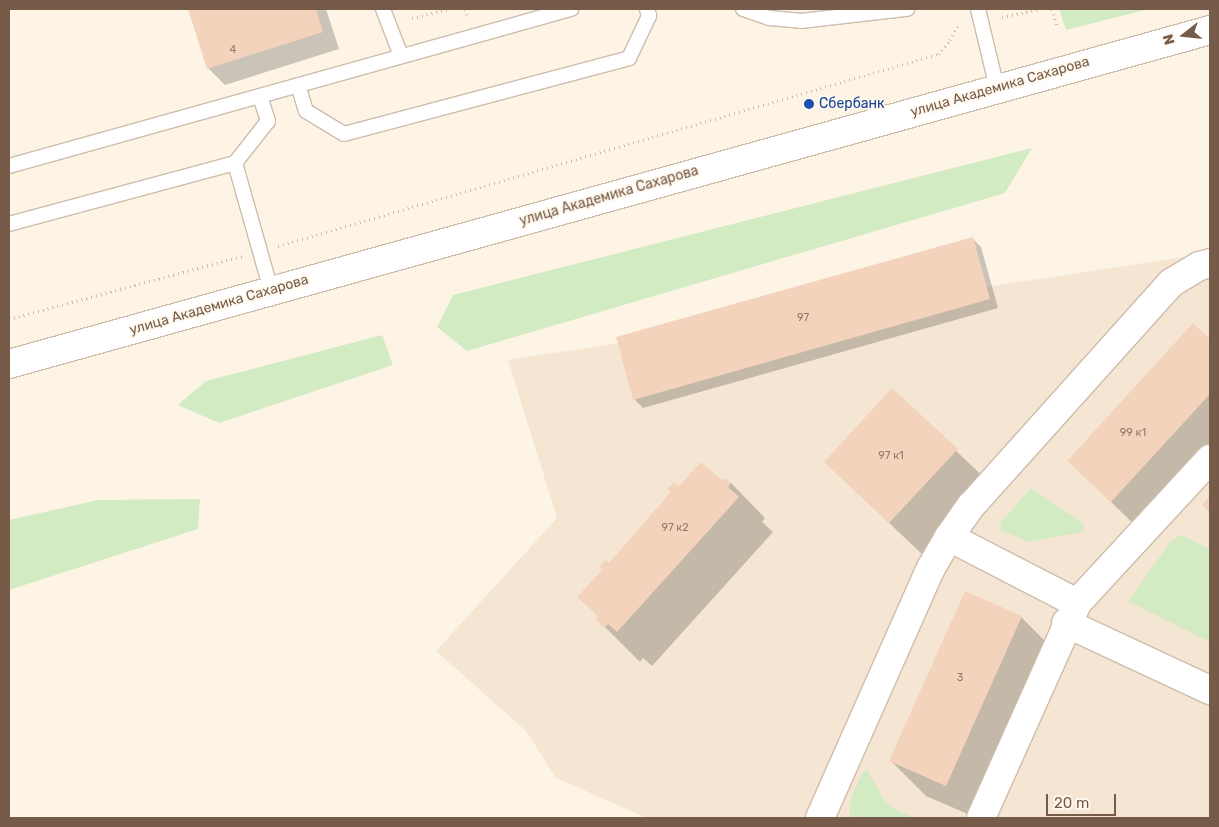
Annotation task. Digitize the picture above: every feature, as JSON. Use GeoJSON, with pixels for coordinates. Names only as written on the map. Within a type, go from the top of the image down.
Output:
{"type":"FeatureCollection","features":[{"type":"Feature","properties":{"kind":"street","name":"улица Академика Сахарова"},"geometry":{"type":"LineString","coordinates":[[9,364],[1210,30]]}},
{"type":"Feature","properties":{"kind":"street"},"geometry":{"type":"LineString","coordinates":[[820,818],[931,568],[949,537],[972,506],[1171,284],[1199,266],[1210,263]]}},
{"type":"Feature","properties":{"kind":"street"},"geometry":{"type":"LineString","coordinates":[[981,818],[1071,613],[1210,459]]}},
{"type":"Feature","properties":{"kind":"street"},"geometry":{"type":"LineString","coordinates":[[949,537],[1071,613],[1210,690]]}},
{"type":"Feature","properties":{"kind":"lane"},"geometry":{"type":"LineString","coordinates":[[383,9],[401,56]]}},
{"type":"Feature","properties":{"kind":"lane"},"geometry":{"type":"LineString","coordinates":[[9,166],[571,9]]}},
{"type":"Feature","properties":{"kind":"lane"},"geometry":{"type":"LineString","coordinates":[[298,85],[306,111],[344,134],[629,58],[649,16],[647,9]]}},
{"type":"Feature","properties":{"kind":"lane"},"geometry":{"type":"LineString","coordinates":[[742,9],[769,18],[801,21],[907,9]]}},
{"type":"Feature","properties":{"kind":"lane"},"geometry":{"type":"LineString","coordinates":[[978,9],[996,88]]}},
{"type":"Feature","properties":{"kind":"lane"},"geometry":{"type":"LineString","coordinates":[[9,224],[236,162],[268,121],[260,96]]}},
{"type":"Feature","properties":{"kind":"lane"},"geometry":{"type":"LineString","coordinates":[[236,162],[271,290]]}},
{"type":"Feature","properties":{"kind":"path"},"geometry":{"type":"LineString","coordinates":[[412,18],[447,9]]}},
{"type":"Feature","properties":{"kind":"path"},"geometry":{"type":"LineString","coordinates":[[1002,17],[1039,9]]}},
{"type":"Feature","properties":{"kind":"path"},"geometry":{"type":"LineString","coordinates":[[1052,9],[1057,26]]}},
{"type":"Feature","properties":{"kind":"path"},"geometry":{"type":"LineString","coordinates":[[9,319],[260,251],[938,54],[950,40],[958,26]]}},
{"type":"Feature","properties":{"kind":"shaded area"},"geometry":{"type":"Polygon","coordinates":[[[1210,253],[1210,818],[647,818],[556,778],[526,731],[436,651],[557,518],[508,360],[1210,253]]]}},
{"type":"Feature","properties":{"kind":"green space"},"geometry":{"type":"Polygon","coordinates":[[[1059,9],[1149,9],[1066,30],[1059,9]]]}},
{"type":"Feature","properties":{"kind":"green space"},"geometry":{"type":"Polygon","coordinates":[[[1032,148],[1005,193],[467,351],[437,327],[453,295],[1032,148]]]}},
{"type":"Feature","properties":{"kind":"green space"},"geometry":{"type":"Polygon","coordinates":[[[382,335],[393,365],[219,423],[178,405],[206,381],[382,335]]]}},
{"type":"Feature","properties":{"kind":"green space"},"geometry":{"type":"Polygon","coordinates":[[[1031,488],[1084,524],[1083,532],[1028,542],[1001,530],[1000,523],[1031,488]]]}},
{"type":"Feature","properties":{"kind":"green space"},"geometry":{"type":"Polygon","coordinates":[[[200,499],[198,529],[9,590],[9,520],[98,500],[200,499]]]}},
{"type":"Feature","properties":{"kind":"green space"},"geometry":{"type":"Polygon","coordinates":[[[1181,535],[1210,549],[1210,642],[1128,601],[1171,541],[1181,535]]]}},
{"type":"Feature","properties":{"kind":"green space"},"geometry":{"type":"Polygon","coordinates":[[[867,770],[884,800],[896,810],[915,818],[853,818],[850,815],[849,808],[853,793],[863,772],[867,770]]]}},
{"type":"Feature","properties":{"kind":"building"},"geometry":{"type":"Polygon","coordinates":[[[188,9],[316,9],[323,32],[207,69],[188,9]]]}},
{"type":"Feature","properties":{"kind":"building"},"geometry":{"type":"Polygon","coordinates":[[[973,237],[990,299],[633,400],[616,337],[973,237]]]}},
{"type":"Feature","properties":{"kind":"building"},"geometry":{"type":"Polygon","coordinates":[[[1193,323],[1210,339],[1210,394],[1111,502],[1067,461],[1193,323]]]}},
{"type":"Feature","properties":{"kind":"building"},"geometry":{"type":"Polygon","coordinates":[[[892,388],[958,449],[889,523],[824,462],[892,388]]]}},
{"type":"Feature","properties":{"kind":"building"},"geometry":{"type":"Polygon","coordinates":[[[701,462],[723,481],[726,478],[731,483],[728,487],[739,497],[617,632],[608,624],[604,628],[596,620],[598,616],[577,597],[602,570],[599,567],[605,560],[609,563],[671,492],[667,489],[674,482],[679,486],[701,462]]]}},
{"type":"Feature","properties":{"kind":"building"},"geometry":{"type":"Polygon","coordinates":[[[1210,496],[1210,513],[1202,505],[1210,496]]]}},
{"type":"Feature","properties":{"kind":"building"},"geometry":{"type":"Polygon","coordinates":[[[965,591],[1022,616],[946,786],[889,761],[965,591]]]}},
{"type":"Feature","properties":{"kind":"place","name":"Сбербанк"},"geometry":{"type":"Point","coordinates":[809,104]}}]}
